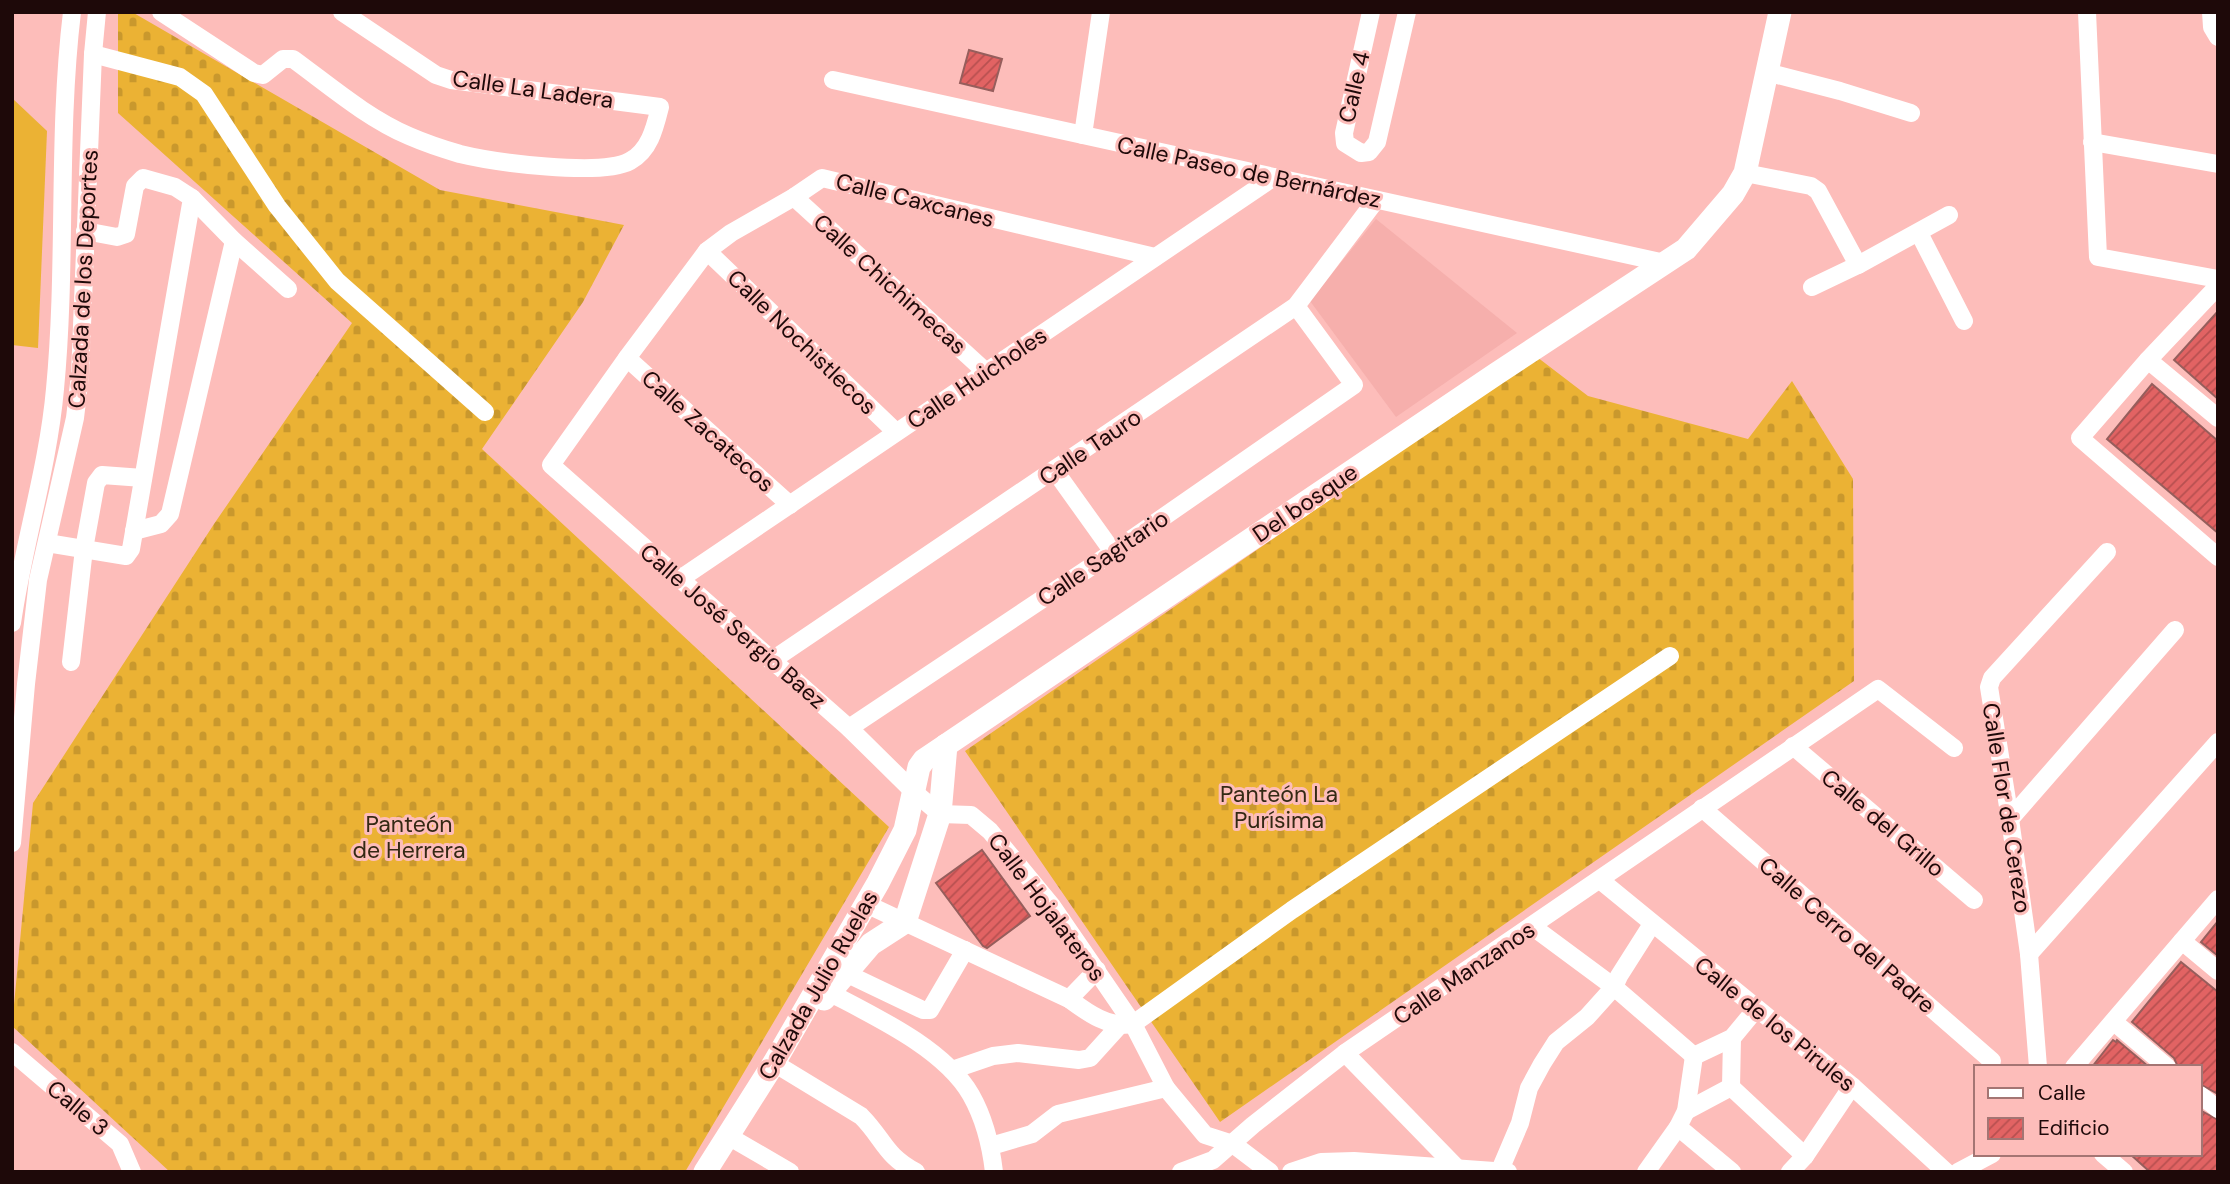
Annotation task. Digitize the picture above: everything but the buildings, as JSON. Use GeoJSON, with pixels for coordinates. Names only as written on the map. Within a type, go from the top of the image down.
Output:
{"type":"FeatureCollection","features":[{"type":"Feature","properties":{"kind":"main road"},"geometry":{"type":"LineString","coordinates":[[1745,173],[1780,12]]}},
{"type":"Feature","properties":{"kind":"main road","name":"Del bosque"},"geometry":{"type":"LineString","coordinates":[[913,790],[919,767],[924,760],[1686,249],[1733,194],[1745,173]]}},
{"type":"Feature","properties":{"kind":"main road"},"geometry":{"type":"LineString","coordinates":[[940,814],[946,745]]}},
{"type":"Feature","properties":{"kind":"main road","name":"Calzada Julio Ruelas"},"geometry":{"type":"LineString","coordinates":[[705,1172],[732,1139],[823,989],[838,969],[866,904],[905,830],[913,790]]}},
{"type":"Feature","properties":{"kind":"main road","name":"Calzada Julio Ruelas"},"geometry":{"type":"LineString","coordinates":[[838,969],[905,922],[940,814]]}},
{"type":"Feature","properties":{"kind":"main road","name":"Calzada Julio Ruelas"},"geometry":{"type":"LineString","coordinates":[[719,1172],[732,1139]]}},
{"type":"Feature","properties":{"kind":"street","name":"Calzada de los Deportes"},"geometry":{"type":"LineString","coordinates":[[12,623],[14,594],[52,416],[60,302],[66,96],[72,12]]}},
{"type":"Feature","properties":{"kind":"street","name":"Calzada de los Deportes"},"geometry":{"type":"LineString","coordinates":[[19,676],[75,418],[80,375],[97,12]]}},
{"type":"Feature","properties":{"kind":"street","name":"Calle La Ladera"},"geometry":{"type":"LineString","coordinates":[[160,12],[254,73],[263,75],[283,59],[293,59],[358,107],[398,130],[461,154],[580,169],[629,162],[654,134],[660,107],[451,80],[436,75],[342,12]]}},
{"type":"Feature","properties":{"kind":"street"},"geometry":{"type":"LineString","coordinates":[[1083,135],[1101,12]]}},
{"type":"Feature","properties":{"kind":"street","name":"Calle 4"},"geometry":{"type":"LineString","coordinates":[[1371,12],[1344,133],[1345,143],[1361,153],[1369,152],[1377,142],[1407,12]]}},
{"type":"Feature","properties":{"kind":"street"},"geometry":{"type":"LineString","coordinates":[[2087,12],[2098,257],[2218,279]]}},
{"type":"Feature","properties":{"kind":"street"},"geometry":{"type":"LineString","coordinates":[[2211,12],[2212,27],[2218,37]]}},
{"type":"Feature","properties":{"kind":"street"},"geometry":{"type":"LineString","coordinates":[[93,54],[180,77],[204,94],[277,206],[337,281],[485,412]]}},
{"type":"Feature","properties":{"kind":"street"},"geometry":{"type":"LineString","coordinates":[[1766,72],[1912,113]]}},
{"type":"Feature","properties":{"kind":"street","name":"Calle Paseo de Bernárdez"},"geometry":{"type":"LineString","coordinates":[[833,80],[1665,263]]}},
{"type":"Feature","properties":{"kind":"street"},"geometry":{"type":"LineString","coordinates":[[2092,142],[2218,164]]}},
{"type":"Feature","properties":{"kind":"street"},"geometry":{"type":"LineString","coordinates":[[1745,173],[1811,186],[1818,191],[1858,265]]}},
{"type":"Feature","properties":{"kind":"street","name":"Calle Caxcanes"},"geometry":{"type":"LineString","coordinates":[[551,466],[707,251],[731,233],[794,197],[822,177],[1155,257]]}},
{"type":"Feature","properties":{"kind":"street","name":"Calle Huicholes"},"geometry":{"type":"LineString","coordinates":[[680,579],[1274,177]]}},
{"type":"Feature","properties":{"kind":"street"},"geometry":{"type":"LineString","coordinates":[[85,231],[117,237],[126,234],[135,186],[143,178],[175,187],[192,198],[234,242],[288,289]]}},
{"type":"Feature","properties":{"kind":"street","name":"Calle Chichimecas"},"geometry":{"type":"LineString","coordinates":[[794,197],[986,372]]}},
{"type":"Feature","properties":{"kind":"street"},"geometry":{"type":"LineString","coordinates":[[47,543],[126,556],[131,549],[192,198]]}},
{"type":"Feature","properties":{"kind":"street","name":"Calle Tauro"},"geometry":{"type":"LineString","coordinates":[[771,661],[1296,306],[1376,200]]}},
{"type":"Feature","properties":{"kind":"street"},"geometry":{"type":"LineString","coordinates":[[1812,287],[1949,215]]}},
{"type":"Feature","properties":{"kind":"street"},"geometry":{"type":"LineString","coordinates":[[1919,233],[1964,321]]}},
{"type":"Feature","properties":{"kind":"street"},"geometry":{"type":"LineString","coordinates":[[134,531],[161,524],[170,514],[234,242]]}},
{"type":"Feature","properties":{"kind":"street","name":"Calle Nochistlecos"},"geometry":{"type":"LineString","coordinates":[[707,251],[896,432]]}},
{"type":"Feature","properties":{"kind":"street"},"geometry":{"type":"LineString","coordinates":[[2218,286],[2080,438],[2218,557]]}},
{"type":"Feature","properties":{"kind":"street"},"geometry":{"type":"LineString","coordinates":[[60,302],[83,303]]}},
{"type":"Feature","properties":{"kind":"street","name":"Calle Sagitario"},"geometry":{"type":"LineString","coordinates":[[849,728],[1113,552],[1354,385],[1296,306]]}},
{"type":"Feature","properties":{"kind":"street","name":"Calle Zacatecos"},"geometry":{"type":"LineString","coordinates":[[627,358],[790,505]]}},
{"type":"Feature","properties":{"kind":"street"},"geometry":{"type":"LineString","coordinates":[[2148,360],[2218,418]]}},
{"type":"Feature","properties":{"kind":"street","name":"Calle José Sergio Baez"},"geometry":{"type":"LineString","coordinates":[[551,466],[849,728],[913,790]]}},
{"type":"Feature","properties":{"kind":"street"},"geometry":{"type":"LineString","coordinates":[[1055,471],[1113,552]]}},
{"type":"Feature","properties":{"kind":"street"},"geometry":{"type":"LineString","coordinates":[[71,662],[84,549],[96,483],[102,475],[143,478]]}},
{"type":"Feature","properties":{"kind":"street","name":"Calle Flor de Cerezo"},"geometry":{"type":"LineString","coordinates":[[2038,1065],[2029,954],[1989,688],[1992,677],[2107,552]]}},
{"type":"Feature","properties":{"kind":"street"},"geometry":{"type":"LineString","coordinates":[[2010,819],[2175,630]]}},
{"type":"Feature","properties":{"kind":"street"},"geometry":{"type":"LineString","coordinates":[[952,1070],[993,1056],[1017,1053],[1079,1060],[1090,1058],[1126,1025],[1670,656]]}},
{"type":"Feature","properties":{"kind":"street"},"geometry":{"type":"LineString","coordinates":[[12,843],[19,676]]}},
{"type":"Feature","properties":{"kind":"street","name":"Calle Manzanos"},"geometry":{"type":"LineString","coordinates":[[1181,1172],[1213,1160],[1345,1053],[1878,689],[1954,748]]}},
{"type":"Feature","properties":{"kind":"street"},"geometry":{"type":"LineString","coordinates":[[2029,954],[2218,742]]}},
{"type":"Feature","properties":{"kind":"street","name":"Calle del Grillo"},"geometry":{"type":"LineString","coordinates":[[1793,746],[1974,900]]}},
{"type":"Feature","properties":{"kind":"street"},"geometry":{"type":"LineString","coordinates":[[913,790],[940,814]]}},
{"type":"Feature","properties":{"kind":"street","name":"Calle Cerro del Padre"},"geometry":{"type":"LineString","coordinates":[[1702,808],[1992,1061]]}},
{"type":"Feature","properties":{"kind":"street","name":"Calle Hojalateros"},"geometry":{"type":"LineString","coordinates":[[940,814],[971,815],[990,831],[1052,906],[1097,970],[1126,1025],[1166,1088],[1205,1135],[1233,1144],[1270,1172]]}},
{"type":"Feature","properties":{"kind":"street","name":"Calle de los Pirules"},"geometry":{"type":"LineString","coordinates":[[1600,880],[1852,1086],[1947,1172]]}},
{"type":"Feature","properties":{"kind":"street"},"geometry":{"type":"LineString","coordinates":[[2076,1065],[2218,899]]}},
{"type":"Feature","properties":{"kind":"street","name":"Calle Hojalateros"},"geometry":{"type":"LineString","coordinates":[[866,904],[1069,999],[1088,1013],[1126,1025]]}},
{"type":"Feature","properties":{"kind":"street"},"geometry":{"type":"LineString","coordinates":[[1292,1172],[1321,1162],[1354,1161],[1457,1170],[1504,1171],[1529,1088],[1542,1064],[1556,1042],[1587,1017],[1614,987],[1652,924]]}},
{"type":"Feature","properties":{"kind":"street"},"geometry":{"type":"LineString","coordinates":[[1532,927],[1614,987],[1694,1056]]}},
{"type":"Feature","properties":{"kind":"street"},"geometry":{"type":"LineString","coordinates":[[2182,942],[2218,971]]}},
{"type":"Feature","properties":{"kind":"street"},"geometry":{"type":"LineString","coordinates":[[838,969],[923,1010],[930,1010],[965,950]]}},
{"type":"Feature","properties":{"kind":"street"},"geometry":{"type":"LineString","coordinates":[[1069,999],[1097,970]]}},
{"type":"Feature","properties":{"kind":"street"},"geometry":{"type":"LineString","coordinates":[[823,989],[900,1031],[952,1070],[971,1094],[990,1146],[994,1172]]}},
{"type":"Feature","properties":{"kind":"street"},"geometry":{"type":"LineString","coordinates":[[1694,1056],[1731,1038],[1756,1009]]}},
{"type":"Feature","properties":{"kind":"street"},"geometry":{"type":"LineString","coordinates":[[2115,1022],[2165,1065]]}},
{"type":"Feature","properties":{"kind":"street"},"geometry":{"type":"LineString","coordinates":[[1731,1038],[1731,1087],[1805,1156]]}},
{"type":"Feature","properties":{"kind":"street","name":"Calle 3"},"geometry":{"type":"LineString","coordinates":[[12,1052],[120,1144],[132,1172]]}},
{"type":"Feature","properties":{"kind":"street"},"geometry":{"type":"LineString","coordinates":[[1345,1053],[1457,1170]]}},
{"type":"Feature","properties":{"kind":"street"},"geometry":{"type":"LineString","coordinates":[[1682,1119],[1694,1056]]}},
{"type":"Feature","properties":{"kind":"street"},"geometry":{"type":"LineString","coordinates":[[779,1065],[861,1116],[889,1153],[898,1162],[916,1172]]}},
{"type":"Feature","properties":{"kind":"street"},"geometry":{"type":"LineString","coordinates":[[1790,1172],[1805,1156],[1852,1086]]}},
{"type":"Feature","properties":{"kind":"street"},"geometry":{"type":"LineString","coordinates":[[1646,1172],[1682,1119],[1731,1087]]}},
{"type":"Feature","properties":{"kind":"street"},"geometry":{"type":"LineString","coordinates":[[990,1146],[1032,1134],[1058,1114],[1166,1088]]}},
{"type":"Feature","properties":{"kind":"street"},"geometry":{"type":"LineString","coordinates":[[2202,1097],[2218,1110]]}},
{"type":"Feature","properties":{"kind":"street"},"geometry":{"type":"LineString","coordinates":[[1682,1119],[1732,1172]]}},
{"type":"Feature","properties":{"kind":"street"},"geometry":{"type":"LineString","coordinates":[[732,1139],[790,1172]]}},
{"type":"Feature","properties":{"kind":"street"},"geometry":{"type":"LineString","coordinates":[[1958,1172],[1988,1156]]}},
{"type":"Feature","properties":{"kind":"street"},"geometry":{"type":"LineString","coordinates":[[2105,1156],[2123,1172]]}},
{"type":"Feature","properties":{"kind":"shaded area"},"geometry":{"type":"Polygon","coordinates":[[[1376,219],[1517,333],[1396,417],[1310,301],[1376,219]]]}},
{"type":"Feature","properties":{"kind":"green space","name":"Panteón de Herrera"},"geometry":{"type":"Polygon","coordinates":[[[118,12],[132,12],[440,190],[624,225],[583,302],[482,449],[889,827],[685,1172],[170,1172],[12,1026],[33,803],[214,524],[352,323],[118,113],[118,12]]]}},
{"type":"Feature","properties":{"kind":"green space"},"geometry":{"type":"Polygon","coordinates":[[[12,98],[47,131],[38,348],[12,345],[12,98]]]}},
{"type":"Feature","properties":{"kind":"green space","name":"Panteón La Purísima"},"geometry":{"type":"Polygon","coordinates":[[[1537,357],[1588,396],[1748,439],[1792,381],[1853,479],[1854,681],[1220,1122],[965,751],[1537,357]]]}}]}
